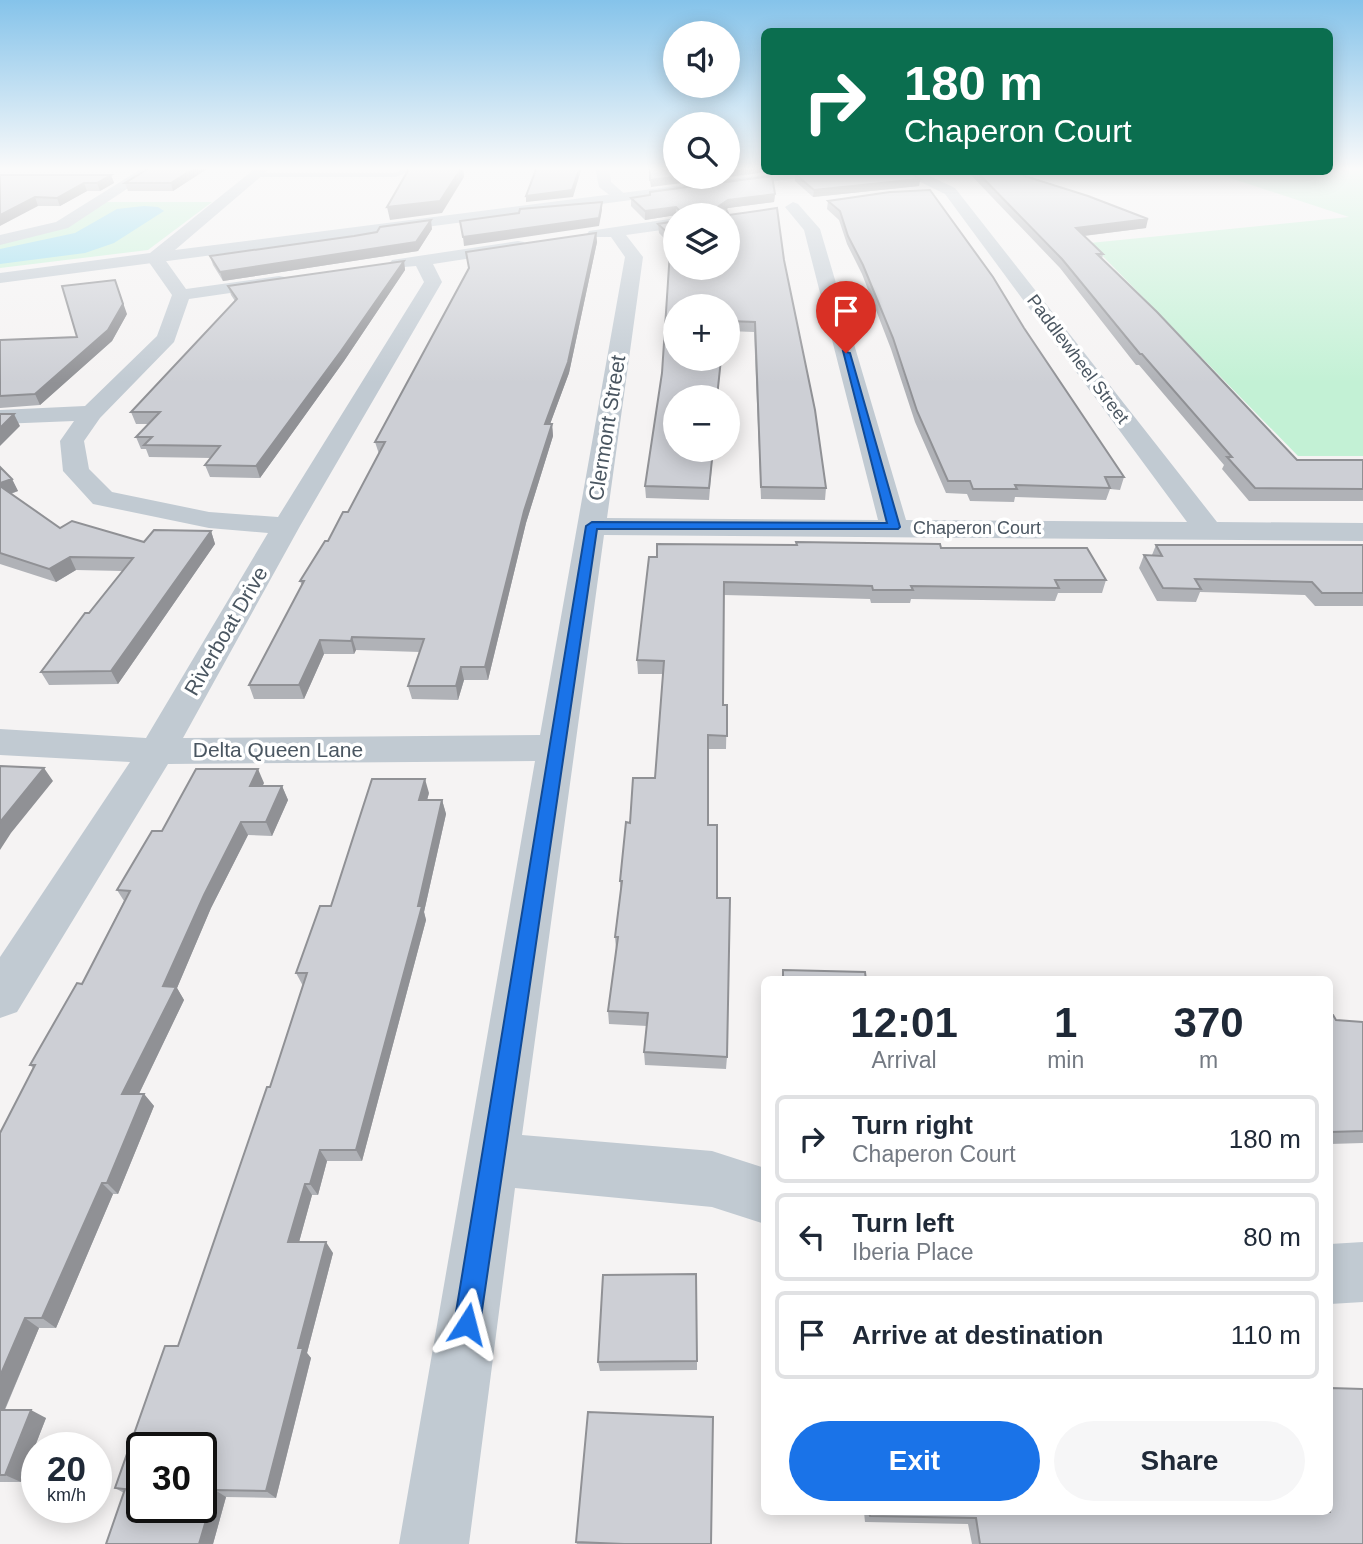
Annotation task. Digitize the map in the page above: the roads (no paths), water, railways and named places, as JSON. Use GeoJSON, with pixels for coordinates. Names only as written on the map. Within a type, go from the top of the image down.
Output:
{"type":"FeatureCollection","features":[{"type":"Feature","properties":{"kind":"street"},"geometry":{"type":"LineString","coordinates":[[155,258],[178,239]]}},
{"type":"Feature","properties":{"kind":"street"},"geometry":{"type":"LineString","coordinates":[[0,278],[155,258],[354,239]]}},
{"type":"Feature","properties":{"kind":"street","name":"Clermont Street"},"geometry":{"type":"LineString","coordinates":[[435,1544],[491,1159],[634,257],[627,239]]}},
{"type":"Feature","properties":{"kind":"street"},"geometry":{"type":"LineString","coordinates":[[814,239],[894,527]]}},
{"type":"Feature","properties":{"kind":"street","name":"Paddlewheel Street"},"geometry":{"type":"LineString","coordinates":[[987,239],[1207,529]]}},
{"type":"Feature","properties":{"kind":"street"},"geometry":{"type":"LineString","coordinates":[[382,266],[533,244]]}},
{"type":"Feature","properties":{"kind":"street"},"geometry":{"type":"LineString","coordinates":[[155,258],[181,295]]}},
{"type":"Feature","properties":{"kind":"street","name":"Riverboat Drive"},"geometry":{"type":"LineString","coordinates":[[0,997],[156,751],[286,526],[433,282],[422,260]]}},
{"type":"Feature","properties":{"kind":"street"},"geometry":{"type":"LineString","coordinates":[[181,295],[302,278]]}},
{"type":"Feature","properties":{"kind":"street"},"geometry":{"type":"LineString","coordinates":[[181,295],[167,338],[92,413],[72,441],[76,471],[103,498],[209,520],[286,526]]}},
{"type":"Feature","properties":{"kind":"street"},"geometry":{"type":"LineString","coordinates":[[0,417],[92,413]]}},
{"type":"Feature","properties":{"kind":"street","name":"Chaperon Court"},"geometry":{"type":"LineString","coordinates":[[592,526],[1363,532]]}},
{"type":"Feature","properties":{"kind":"street","name":"Delta Queen Lane"},"geometry":{"type":"LineString","coordinates":[[0,742],[156,751],[556,748]]}},
{"type":"Feature","properties":{"kind":"street"},"geometry":{"type":"LineString","coordinates":[[491,1159],[712,1179],[761,1195]]}},
{"type":"Feature","properties":{"kind":"street"},"geometry":{"type":"LineString","coordinates":[[1333,1274],[1363,1272]]}},
{"type":"Feature","properties":{"kind":"water"},"geometry":{"type":"Polygon","coordinates":[[[47,239],[120,239],[85,253],[0,264],[0,249],[47,239]]]}}]}
